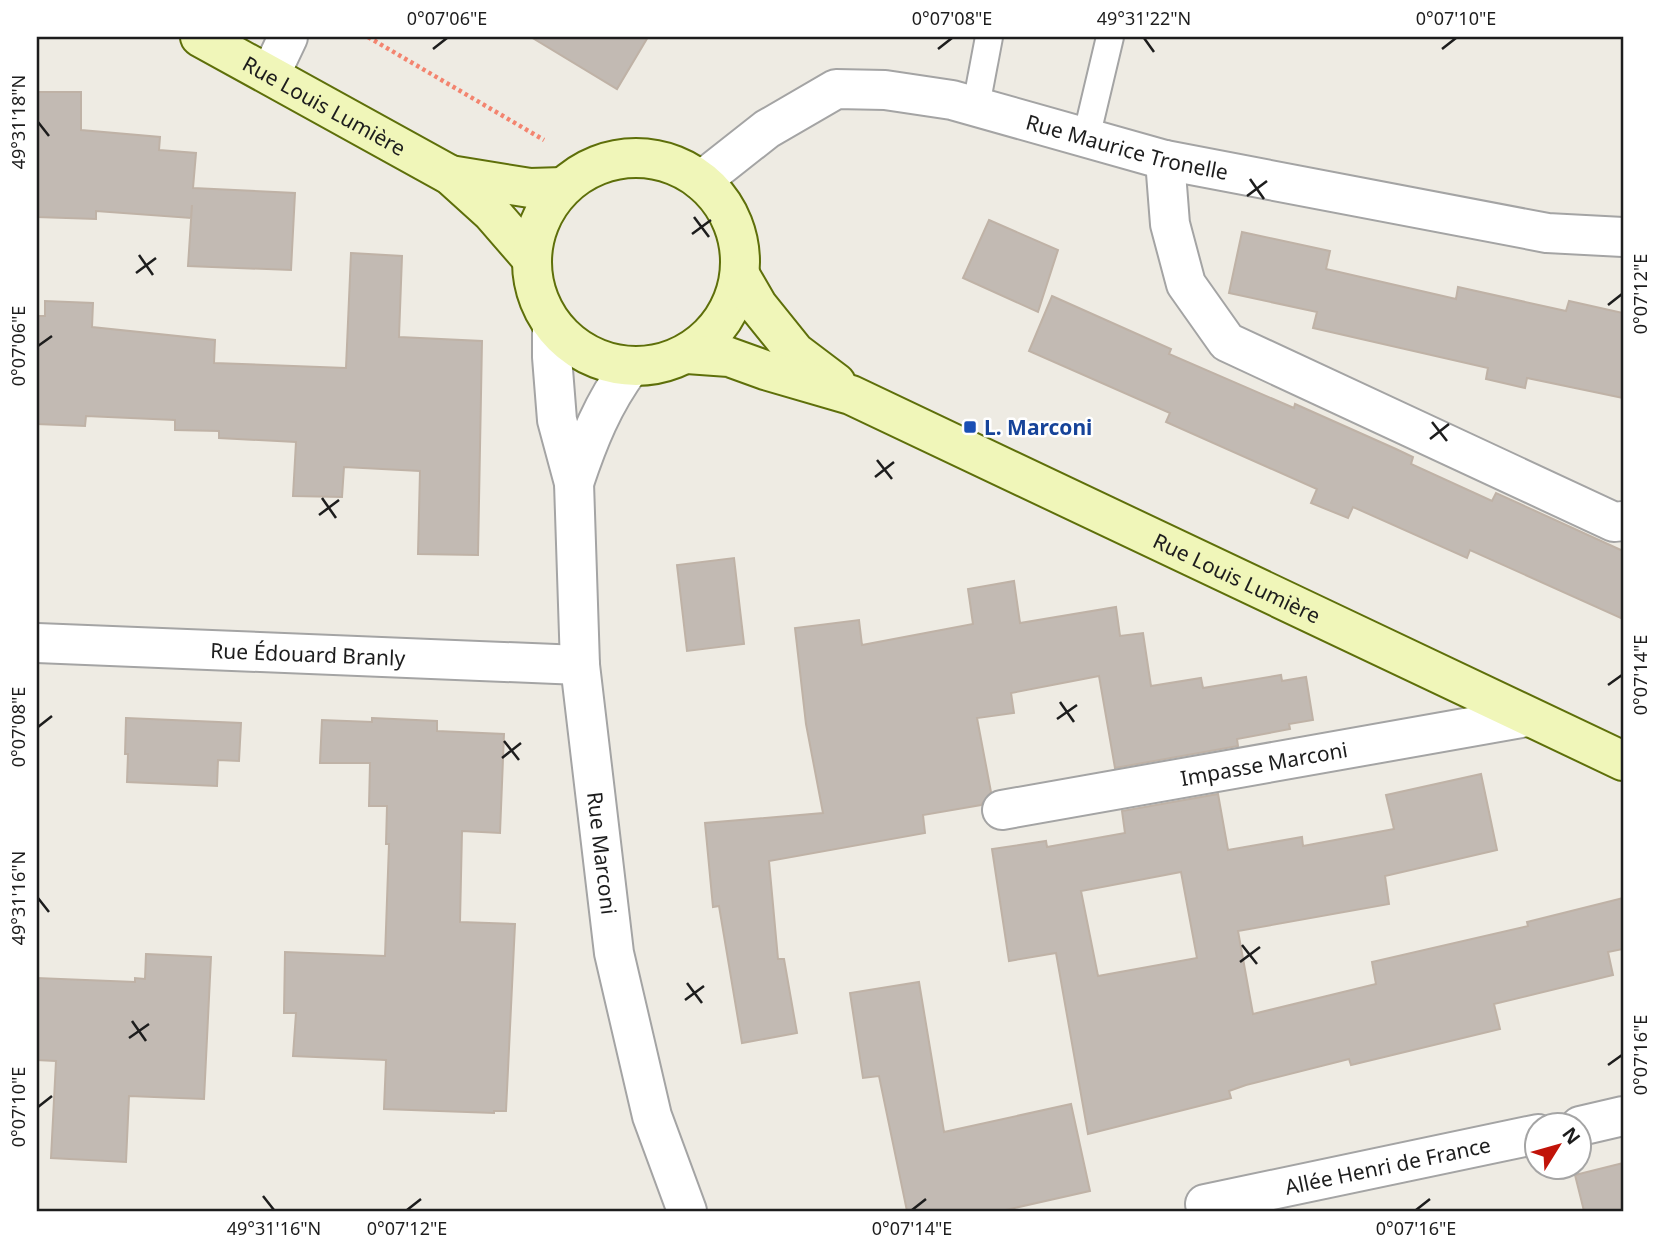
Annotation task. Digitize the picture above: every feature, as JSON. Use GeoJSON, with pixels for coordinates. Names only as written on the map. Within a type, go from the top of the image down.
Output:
{"type":"FeatureCollection","features":[{"type":"Feature","properties":{"kind":"main road","name":"Rue Louis Lumière"},"geometry":{"type":"LineString","coordinates":[[200,37],[450,175],[492,213],[531,258]]}},
{"type":"Feature","properties":{"kind":"main road"},"geometry":{"type":"LineString","coordinates":[[630,158],[656,160],[680,167],[701,181],[720,200],[733,223],[740,249],[740,275],[734,299],[723,321],[706,340],[687,354],[649,366],[630,367],[600,361],[573,346],[552,325],[536,294],[531,258],[536,232],[546,208],[563,187],[582,172],[605,162],[630,158]]}},
{"type":"Feature","properties":{"kind":"main road","name":"Rue Louis Lumière"},"geometry":{"type":"LineString","coordinates":[[450,175],[530,188],[563,187]]}},
{"type":"Feature","properties":{"kind":"main road","name":"Rue Louis Lumière"},"geometry":{"type":"LineString","coordinates":[[740,275],[758,306],[795,352],[851,395]]}},
{"type":"Feature","properties":{"kind":"main road","name":"Rue Louis Lumière"},"geometry":{"type":"LineString","coordinates":[[687,354],[729,357],[851,395],[1623,761]]}},
{"type":"Feature","properties":{"kind":"street"},"geometry":{"type":"LineString","coordinates":[[270,75],[288,37]]}},
{"type":"Feature","properties":{"kind":"street","name":"Rue Maurice Tronelle"},"geometry":{"type":"LineString","coordinates":[[701,181],[766,130],[836,89],[885,90],[952,100],[1165,160],[1547,233],[1623,237]]}},
{"type":"Feature","properties":{"kind":"street"},"geometry":{"type":"LineString","coordinates":[[1165,160],[1170,224],[1186,284],[1227,342],[1614,522],[1623,521]]}},
{"type":"Feature","properties":{"kind":"street","name":"Rue Marconi"},"geometry":{"type":"LineString","coordinates":[[552,325],[557,420],[574,484],[580,665],[614,953],[652,1116],[688,1211]]}},
{"type":"Feature","properties":{"kind":"street","name":"Rue Marconi"},"geometry":{"type":"LineString","coordinates":[[574,484],[591,433],[614,388],[630,367]]}},
{"type":"Feature","properties":{"kind":"street","name":"Rue Édouard Branly"},"geometry":{"type":"LineString","coordinates":[[37,643],[580,665]]}},
{"type":"Feature","properties":{"kind":"street","name":"Impasse Marconi"},"geometry":{"type":"LineString","coordinates":[[1002,810],[1527,717]]}},
{"type":"Feature","properties":{"kind":"street"},"geometry":{"type":"LineString","coordinates":[[1594,1123],[1623,1116]]}},
{"type":"Feature","properties":{"kind":"street","name":"Allée Henri de France"},"geometry":{"type":"LineString","coordinates":[[1207,1211],[1205,1204],[1524,1138]]}},
{"type":"Feature","properties":{"kind":"lane"},"geometry":{"type":"LineString","coordinates":[[976,106],[989,37]]}},
{"type":"Feature","properties":{"kind":"lane"},"geometry":{"type":"LineString","coordinates":[[1086,138],[1110,37]]}},
{"type":"Feature","properties":{"kind":"path"},"geometry":{"type":"LineString","coordinates":[[368,37],[547,142]]}},
{"type":"Feature","properties":{"kind":"building"},"geometry":{"type":"Polygon","coordinates":[[[531,37],[648,37],[617,89],[531,37]]]}},
{"type":"Feature","properties":{"kind":"building"},"geometry":{"type":"Polygon","coordinates":[[[37,92],[81,92],[81,130],[160,137],[159,150],[196,153],[193,188],[295,193],[291,270],[188,266],[192,205],[191,218],[96,211],[96,219],[37,217],[37,92]]]}},
{"type":"Feature","properties":{"kind":"building"},"geometry":{"type":"Polygon","coordinates":[[[989,220],[1058,250],[1038,312],[963,278],[989,220]]]}},
{"type":"Feature","properties":{"kind":"building"},"geometry":{"type":"Polygon","coordinates":[[[1242,232],[1330,251],[1326,269],[1456,299],[1458,287],[1566,311],[1569,301],[1623,313],[1623,398],[1527,378],[1525,388],[1486,379],[1488,368],[1313,328],[1317,312],[1229,293],[1242,232]]]}},
{"type":"Feature","properties":{"kind":"building"},"geometry":{"type":"Polygon","coordinates":[[[351,253],[402,256],[399,337],[482,341],[478,555],[418,554],[420,471],[344,467],[342,497],[293,496],[296,442],[219,438],[219,431],[175,430],[175,420],[86,416],[85,426],[37,424],[37,316],[45,316],[45,301],[93,303],[92,327],[215,340],[214,363],[346,368],[351,253]]]}},
{"type":"Feature","properties":{"kind":"building"},"geometry":{"type":"Polygon","coordinates":[[[1052,296],[1171,349],[1169,354],[1294,408],[1295,404],[1396,449],[1413,457],[1411,464],[1492,501],[1496,493],[1623,551],[1623,619],[1470,550],[1467,558],[1353,507],[1348,518],[1311,503],[1317,489],[1166,422],[1170,413],[1029,351],[1052,296]]]}},
{"type":"Feature","properties":{"kind":"building"},"geometry":{"type":"Polygon","coordinates":[[[734,558],[744,644],[687,651],[677,565],[734,558]]]}},
{"type":"Feature","properties":{"kind":"building"},"geometry":{"type":"Polygon","coordinates":[[[1014,581],[1020,623],[1116,607],[1120,636],[1143,633],[1151,686],[1201,678],[1203,688],[1281,675],[1282,681],[1306,677],[1313,720],[1289,724],[1290,729],[1237,739],[1238,746],[1115,768],[1099,676],[1011,693],[1014,713],[977,718],[991,792],[981,805],[923,815],[925,833],[769,861],[778,959],[784,959],[797,1033],[742,1043],[719,906],[713,907],[705,823],[823,813],[806,724],[795,628],[859,620],[862,645],[973,624],[968,589],[1014,581]]]}},
{"type":"Feature","properties":{"kind":"building"},"geometry":{"type":"Polygon","coordinates":[[[126,718],[241,723],[239,761],[218,760],[217,786],[127,782],[126,718]]]}},
{"type":"Feature","properties":{"kind":"building"},"geometry":{"type":"Polygon","coordinates":[[[372,718],[437,721],[437,731],[504,734],[500,833],[462,831],[460,922],[515,924],[506,1111],[494,1113],[384,1109],[386,1060],[293,1056],[296,1013],[284,1013],[285,952],[385,956],[389,844],[386,844],[387,806],[369,806],[370,763],[320,763],[322,720],[372,722],[372,718]]]}},
{"type":"Feature","properties":{"kind":"building"},"geometry":{"type":"Polygon","coordinates":[[[1481,774],[1497,850],[1385,876],[1389,904],[1238,931],[1253,1014],[1376,984],[1372,962],[1528,926],[1527,922],[1623,898],[1623,949],[1608,952],[1613,975],[1494,1004],[1500,1029],[1351,1065],[1349,1059],[1246,1085],[1229,1091],[1231,1098],[1088,1134],[1056,953],[1009,961],[992,849],[1046,841],[1047,847],[1125,833],[1122,811],[1218,794],[1228,850],[1302,837],[1303,846],[1394,829],[1386,795],[1481,774]],[[1181,872],[1081,891],[1098,976],[1197,958],[1181,872]]]}},
{"type":"Feature","properties":{"kind":"building"},"geometry":{"type":"Polygon","coordinates":[[[146,954],[211,957],[204,1099],[129,1096],[126,1162],[51,1158],[56,1061],[37,1060],[37,978],[135,982],[135,978],[145,979],[146,954]]]}},
{"type":"Feature","properties":{"kind":"building"},"geometry":{"type":"Polygon","coordinates":[[[919,982],[944,1132],[1071,1104],[1090,1191],[1001,1211],[907,1211],[879,1076],[863,1078],[850,993],[919,982]]]}},
{"type":"Feature","properties":{"kind":"building"},"geometry":{"type":"Polygon","coordinates":[[[1623,1163],[1623,1211],[1584,1211],[1577,1182],[1594,1182],[1594,1170],[1623,1163]]]}},
{"type":"Feature","properties":{"kind":"place","name":"L. Marconi"},"geometry":{"type":"Point","coordinates":[970,427]}}]}
